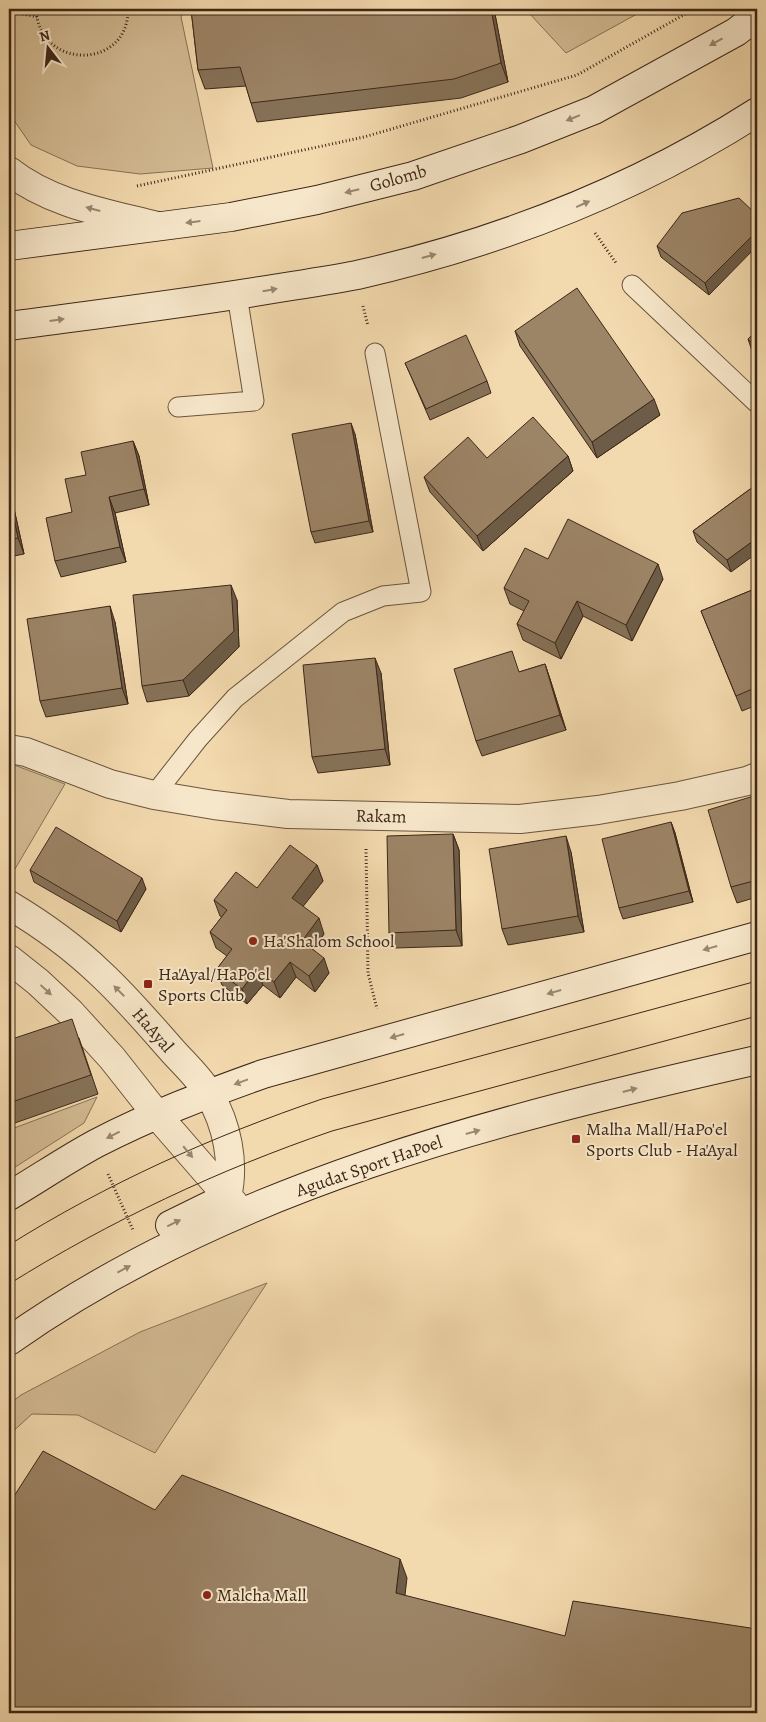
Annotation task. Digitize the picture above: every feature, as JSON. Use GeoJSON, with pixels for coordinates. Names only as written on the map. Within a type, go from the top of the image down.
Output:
{"type":"FeatureCollection","features":[{"type":"Feature","properties":{"kind":"street","name":"Golomb"},"geometry":{"type":"LineString","coordinates":[[9,246],[231,217],[317,200],[413,176],[522,139],[594,110],[736,32],[757,16]]}},
{"type":"Feature","properties":{"kind":"street"},"geometry":{"type":"LineString","coordinates":[[9,326],[237,295],[356,275],[436,254],[576,207],[634,181],[728,131],[757,112]]}},
{"type":"Feature","properties":{"kind":"street"},"geometry":{"type":"LineString","coordinates":[[9,171],[24,183],[64,202],[158,226]]}},
{"type":"Feature","properties":{"kind":"street","name":"Rakam"},"geometry":{"type":"LineString","coordinates":[[9,749],[26,752],[110,784],[154,795],[214,806],[288,814],[520,819],[598,810],[680,796],[757,777]]}},
{"type":"Feature","properties":{"kind":"street","name":"HaAyal"},"geometry":{"type":"LineString","coordinates":[[9,905],[60,940],[99,972],[134,1007],[209,1093],[223,1124],[228,1146],[234,1204]]}},
{"type":"Feature","properties":{"kind":"street"},"geometry":{"type":"LineString","coordinates":[[9,1196],[95,1144],[157,1114],[263,1074],[757,936]]}},
{"type":"Feature","properties":{"kind":"street"},"geometry":{"type":"LineString","coordinates":[[9,959],[38,982],[71,1013],[112,1058],[234,1204],[137,1241],[89,1269],[66,1286],[15,1336]]}},
{"type":"Feature","properties":{"kind":"street","name":"Agudat Sport HaPoel"},"geometry":{"type":"LineString","coordinates":[[15,1336],[105,1279],[182,1239],[234,1204],[344,1173],[478,1131],[655,1084],[757,1060]]}},
{"type":"Feature","properties":{"kind":"lane"},"geometry":{"type":"LineString","coordinates":[[632,286],[757,403]]}},
{"type":"Feature","properties":{"kind":"lane"},"geometry":{"type":"LineString","coordinates":[[178,407],[254,401],[237,295]]}},
{"type":"Feature","properties":{"kind":"lane"},"geometry":{"type":"LineString","coordinates":[[154,795],[198,739],[235,698],[343,612],[383,596],[421,592],[375,354]]}},
{"type":"Feature","properties":{"kind":"path"},"geometry":{"type":"LineString","coordinates":[[36,9],[42,33],[52,45],[66,53],[81,56],[94,55],[108,48],[120,37],[128,17],[128,9]]}},
{"type":"Feature","properties":{"kind":"path"},"geometry":{"type":"LineString","coordinates":[[132,187],[364,137],[576,75],[694,9]]}},
{"type":"Feature","properties":{"kind":"path"},"geometry":{"type":"LineString","coordinates":[[9,11],[37,17]]}},
{"type":"Feature","properties":{"kind":"path"},"geometry":{"type":"LineString","coordinates":[[576,207],[632,286]]}},
{"type":"Feature","properties":{"kind":"path"},"geometry":{"type":"LineString","coordinates":[[356,275],[375,354]]}},
{"type":"Feature","properties":{"kind":"path"},"geometry":{"type":"LineString","coordinates":[[365,816],[368,974],[378,1011]]}},
{"type":"Feature","properties":{"kind":"path"},"geometry":{"type":"LineString","coordinates":[[95,1144],[137,1241]]}},
{"type":"Feature","properties":{"kind":"shaded area"},"geometry":{"type":"Polygon","coordinates":[[[11,9],[185,9],[181,17],[213,168],[140,174],[77,166],[31,145],[9,113],[9,16],[11,9]]]}},
{"type":"Feature","properties":{"kind":"shaded area"},"geometry":{"type":"Polygon","coordinates":[[[544,9],[646,9],[566,53],[529,13],[544,9]]]}},
{"type":"Feature","properties":{"kind":"shaded area"},"geometry":{"type":"Polygon","coordinates":[[[9,763],[65,784],[15,869],[9,867],[9,763]]]}},
{"type":"Feature","properties":{"kind":"shaded area"},"geometry":{"type":"Polygon","coordinates":[[[97,1097],[84,1123],[9,1171],[9,1130],[97,1097]]]}},
{"type":"Feature","properties":{"kind":"shaded area"},"geometry":{"type":"Polygon","coordinates":[[[267,1283],[155,1453],[78,1415],[32,1414],[9,1435],[9,1404],[21,1395],[140,1332],[267,1283]]]}},
{"type":"Feature","properties":{"kind":"building"},"geometry":{"type":"Polygon","coordinates":[[[191,9],[491,9],[501,63],[454,79],[251,103],[240,67],[198,70],[191,9]]]}},
{"type":"Feature","properties":{"kind":"building"},"geometry":{"type":"Polygon","coordinates":[[[739,198],[757,215],[757,231],[705,283],[657,246],[682,213],[739,198]]]}},
{"type":"Feature","properties":{"kind":"building"},"geometry":{"type":"Polygon","coordinates":[[[577,288],[654,399],[592,442],[515,331],[577,288]]]}},
{"type":"Feature","properties":{"kind":"building"},"geometry":{"type":"Polygon","coordinates":[[[757,330],[757,349],[748,339],[757,330]]]}},
{"type":"Feature","properties":{"kind":"building"},"geometry":{"type":"Polygon","coordinates":[[[466,335],[487,381],[426,409],[405,363],[466,335]]]}},
{"type":"Feature","properties":{"kind":"building"},"geometry":{"type":"Polygon","coordinates":[[[533,417],[568,456],[477,536],[424,477],[468,437],[487,458],[533,417]]]}},
{"type":"Feature","properties":{"kind":"building"},"geometry":{"type":"Polygon","coordinates":[[[351,423],[369,521],[311,532],[292,434],[351,423]]]}},
{"type":"Feature","properties":{"kind":"building"},"geometry":{"type":"Polygon","coordinates":[[[133,441],[144,489],[109,497],[120,547],[55,561],[46,518],[72,512],[65,479],[86,475],[81,452],[133,441]]]}},
{"type":"Feature","properties":{"kind":"building"},"geometry":{"type":"Polygon","coordinates":[[[757,484],[757,538],[727,560],[693,531],[757,484]]]}},
{"type":"Feature","properties":{"kind":"building"},"geometry":{"type":"Polygon","coordinates":[[[9,496],[18,538],[9,540],[9,496]]]}},
{"type":"Feature","properties":{"kind":"building"},"geometry":{"type":"Polygon","coordinates":[[[568,519],[658,564],[626,625],[577,601],[555,643],[517,624],[529,601],[504,588],[525,548],[548,559],[568,519]]]}},
{"type":"Feature","properties":{"kind":"building"},"geometry":{"type":"Polygon","coordinates":[[[231,585],[234,631],[183,680],[142,686],[133,595],[231,585]]]}},
{"type":"Feature","properties":{"kind":"building"},"geometry":{"type":"Polygon","coordinates":[[[757,588],[757,687],[736,696],[701,611],[757,588]]]}},
{"type":"Feature","properties":{"kind":"building"},"geometry":{"type":"Polygon","coordinates":[[[110,606],[122,688],[40,701],[27,619],[110,606]]]}},
{"type":"Feature","properties":{"kind":"building"},"geometry":{"type":"Polygon","coordinates":[[[512,651],[519,672],[545,664],[560,715],[476,741],[454,669],[512,651]]]}},
{"type":"Feature","properties":{"kind":"building"},"geometry":{"type":"Polygon","coordinates":[[[375,658],[385,749],[312,757],[303,665],[375,658]]]}},
{"type":"Feature","properties":{"kind":"building"},"geometry":{"type":"Polygon","coordinates":[[[757,795],[757,880],[731,887],[708,810],[757,795]]]}},
{"type":"Feature","properties":{"kind":"building"},"geometry":{"type":"Polygon","coordinates":[[[671,822],[689,891],[619,908],[602,839],[671,822]]]}},
{"type":"Feature","properties":{"kind":"building"},"geometry":{"type":"Polygon","coordinates":[[[56,827],[142,878],[117,921],[30,870],[56,827]]]}},
{"type":"Feature","properties":{"kind":"building"},"geometry":{"type":"Polygon","coordinates":[[[453,834],[456,930],[389,933],[387,836],[453,834]]]}},
{"type":"Feature","properties":{"kind":"building"},"geometry":{"type":"Polygon","coordinates":[[[566,836],[578,916],[502,929],[489,849],[566,836]]]}},
{"type":"Feature","properties":{"kind":"building"},"geometry":{"type":"Polygon","coordinates":[[[290,845],[317,865],[292,898],[319,918],[302,941],[324,958],[309,976],[290,962],[274,982],[257,969],[242,989],[216,970],[232,949],[210,932],[227,910],[214,900],[236,872],[257,888],[290,845]]]}},
{"type":"Feature","properties":{"kind":"building"},"geometry":{"type":"Polygon","coordinates":[[[72,1019],[91,1075],[9,1103],[9,1040],[72,1019]]]}},
{"type":"Feature","properties":{"kind":"building","name":"Malcha Mall"},"geometry":{"type":"Polygon","coordinates":[[[43,1451],[155,1510],[182,1475],[400,1559],[396,1593],[565,1636],[573,1601],[757,1629],[757,1713],[9,1713],[9,1504],[43,1451]]]}},
{"type":"Feature","properties":{"kind":"tram line"},"geometry":{"type":"LineString","coordinates":[[9,1245],[84,1202],[161,1163],[281,1113],[322,1099],[757,981]]}},
{"type":"Feature","properties":{"kind":"tram line"},"geometry":{"type":"LineString","coordinates":[[9,1284],[86,1239],[166,1198],[290,1146],[332,1131],[757,1016]]}},
{"type":"Feature","properties":{"kind":"place","name":"Ha'Shalom School"},"geometry":{"type":"Point","coordinates":[253,941]}},
{"type":"Feature","properties":{"kind":"place","name":"Ha'Ayal/HaPo'el Sports Club"},"geometry":{"type":"Point","coordinates":[148,984]}},
{"type":"Feature","properties":{"kind":"place","name":"Malha Mall/HaPo'el Sports Club - Ha'Ayal"},"geometry":{"type":"Point","coordinates":[576,1139]}},
{"type":"Feature","properties":{"kind":"place","name":"Malcha Mall"},"geometry":{"type":"Point","coordinates":[207,1595]}}]}
